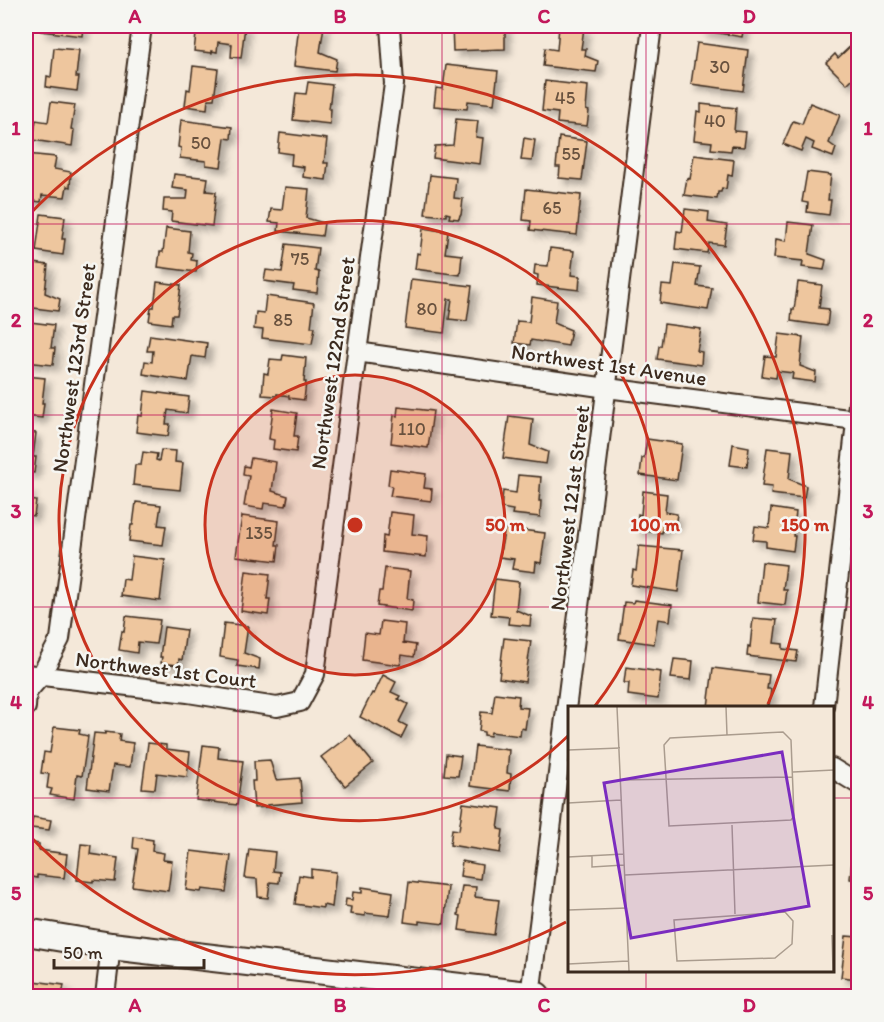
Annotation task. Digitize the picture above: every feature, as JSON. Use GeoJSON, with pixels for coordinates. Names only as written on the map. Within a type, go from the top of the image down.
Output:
{"type":"FeatureCollection","features":[{"type":"Feature","properties":{"kind":"street","name":"Northwest 123rd Street"},"geometry":{"type":"LineString","coordinates":[[26,707],[27,692],[33,675],[60,639],[142,26]]}},
{"type":"Feature","properties":{"kind":"street","name":"Northwest 122nd Street"},"geometry":{"type":"LineString","coordinates":[[300,702],[315,674],[394,84],[390,26]]}},
{"type":"Feature","properties":{"kind":"street","name":"Northwest 121st Street"},"geometry":{"type":"LineString","coordinates":[[569,706],[652,26]]}},
{"type":"Feature","properties":{"kind":"street","name":"Northwest 1st Avenue"},"geometry":{"type":"LineString","coordinates":[[357,352],[608,388],[857,412]]}},
{"type":"Feature","properties":{"kind":"street"},"geometry":{"type":"LineString","coordinates":[[824,706],[857,412]]}},
{"type":"Feature","properties":{"kind":"street","name":"Northwest 1st Court"},"geometry":{"type":"LineString","coordinates":[[33,675],[188,693],[277,707],[300,702]]}},
{"type":"Feature","properties":{"kind":"street","name":"Northwest 121st Street"},"geometry":{"type":"LineString","coordinates":[[534,996],[568,717]]}},
{"type":"Feature","properties":{"kind":"street"},"geometry":{"type":"LineString","coordinates":[[833,769],[858,784]]}},
{"type":"Feature","properties":{"kind":"street"},"geometry":{"type":"LineString","coordinates":[[26,932],[412,989],[534,996]]}},
{"type":"Feature","properties":{"kind":"street"},"geometry":{"type":"LineString","coordinates":[[105,996],[111,946]]}},
{"type":"Feature","properties":{"kind":"building"},"geometry":{"type":"Polygon","coordinates":[[[42,26],[83,26],[82,36],[41,31],[42,26]]]}},
{"type":"Feature","properties":{"kind":"building"},"geometry":{"type":"Polygon","coordinates":[[[197,26],[245,26],[241,58],[231,57],[232,44],[218,42],[217,52],[212,51],[212,53],[194,51],[197,26]]]}},
{"type":"Feature","properties":{"kind":"building"},"geometry":{"type":"Polygon","coordinates":[[[299,26],[324,26],[320,52],[337,59],[335,71],[294,66],[299,26]]]}},
{"type":"Feature","properties":{"kind":"building"},"geometry":{"type":"Polygon","coordinates":[[[452,26],[505,26],[505,49],[453,51],[452,26]]]}},
{"type":"Feature","properties":{"kind":"building"},"geometry":{"type":"Polygon","coordinates":[[[559,26],[584,28],[581,49],[586,49],[585,56],[598,61],[596,72],[543,66],[545,48],[557,50],[559,26]]]}},
{"type":"Feature","properties":{"kind":"building"},"geometry":{"type":"Polygon","coordinates":[[[701,26],[744,26],[742,37],[701,30],[701,26]]]}},
{"type":"Feature","properties":{"kind":"building"},"geometry":{"type":"Polygon","coordinates":[[[858,39],[858,73],[847,84],[826,63],[835,54],[838,58],[858,39]]]}},
{"type":"Feature","properties":{"kind":"building"},"geometry":{"type":"Polygon","coordinates":[[[697,43],[748,50],[743,91],[691,84],[697,43]]]}},
{"type":"Feature","properties":{"kind":"building"},"geometry":{"type":"Polygon","coordinates":[[[54,48],[79,50],[77,91],[46,87],[47,76],[51,77],[54,48]]]}},
{"type":"Feature","properties":{"kind":"building"},"geometry":{"type":"Polygon","coordinates":[[[446,65],[498,71],[494,104],[468,101],[467,109],[434,106],[436,88],[443,89],[446,65]]]}},
{"type":"Feature","properties":{"kind":"building"},"geometry":{"type":"Polygon","coordinates":[[[193,66],[218,69],[214,99],[208,99],[207,109],[185,106],[193,66]]]}},
{"type":"Feature","properties":{"kind":"building"},"geometry":{"type":"Polygon","coordinates":[[[545,81],[588,86],[587,126],[557,123],[558,113],[542,111],[545,81]]]}},
{"type":"Feature","properties":{"kind":"building"},"geometry":{"type":"Polygon","coordinates":[[[308,82],[332,85],[330,124],[293,120],[296,93],[306,94],[308,82]]]}},
{"type":"Feature","properties":{"kind":"building"},"geometry":{"type":"Polygon","coordinates":[[[51,102],[75,105],[71,129],[74,130],[72,146],[33,140],[36,120],[48,122],[51,102]]]}},
{"type":"Feature","properties":{"kind":"building"},"geometry":{"type":"Polygon","coordinates":[[[810,103],[840,115],[829,143],[836,148],[833,157],[812,149],[814,143],[806,139],[801,151],[783,144],[793,121],[802,124],[810,103]]]}},
{"type":"Feature","properties":{"kind":"building"},"geometry":{"type":"Polygon","coordinates":[[[701,104],[736,108],[734,131],[746,132],[744,147],[732,146],[731,151],[711,149],[712,142],[694,140],[697,111],[701,112],[701,104]]]}},
{"type":"Feature","properties":{"kind":"building"},"geometry":{"type":"Polygon","coordinates":[[[456,119],[478,121],[476,137],[483,138],[480,164],[433,158],[435,146],[453,145],[456,119]]]}},
{"type":"Feature","properties":{"kind":"building"},"geometry":{"type":"Polygon","coordinates":[[[181,120],[232,127],[231,139],[225,138],[221,167],[206,165],[206,161],[180,158],[181,148],[178,147],[181,120]]]}},
{"type":"Feature","properties":{"kind":"building"},"geometry":{"type":"Polygon","coordinates":[[[280,133],[327,139],[324,163],[328,163],[326,180],[303,177],[304,167],[291,165],[292,154],[278,152],[280,133]]]}},
{"type":"Feature","properties":{"kind":"building"},"geometry":{"type":"Polygon","coordinates":[[[559,137],[587,141],[582,180],[559,178],[560,167],[556,167],[559,137]]]}},
{"type":"Feature","properties":{"kind":"building"},"geometry":{"type":"Polygon","coordinates":[[[524,138],[535,140],[532,161],[521,160],[524,138]]]}},
{"type":"Feature","properties":{"kind":"building"},"geometry":{"type":"Polygon","coordinates":[[[26,154],[56,157],[54,169],[71,172],[70,187],[67,186],[65,197],[42,195],[41,202],[26,200],[26,154]]]}},
{"type":"Feature","properties":{"kind":"building"},"geometry":{"type":"Polygon","coordinates":[[[694,155],[734,160],[732,176],[728,175],[726,189],[722,188],[721,192],[718,192],[717,199],[684,195],[687,178],[690,179],[694,155]]]}},
{"type":"Feature","properties":{"kind":"building"},"geometry":{"type":"Polygon","coordinates":[[[807,172],[831,175],[829,215],[807,212],[808,203],[802,202],[807,172]]]}},
{"type":"Feature","properties":{"kind":"building"},"geometry":{"type":"Polygon","coordinates":[[[174,174],[208,178],[206,191],[216,192],[212,226],[171,221],[172,212],[163,211],[164,199],[187,199],[188,190],[172,188],[174,174]]]}},
{"type":"Feature","properties":{"kind":"building"},"geometry":{"type":"Polygon","coordinates":[[[430,175],[456,178],[454,198],[463,199],[459,219],[449,218],[450,214],[446,213],[446,216],[425,214],[430,175]]]}},
{"type":"Feature","properties":{"kind":"building"},"geometry":{"type":"Polygon","coordinates":[[[285,187],[309,189],[306,218],[324,223],[322,236],[278,231],[279,223],[269,222],[271,209],[282,210],[285,187]]]}},
{"type":"Feature","properties":{"kind":"building"},"geometry":{"type":"Polygon","coordinates":[[[526,189],[581,195],[577,235],[530,230],[531,221],[523,220],[526,189]]]}},
{"type":"Feature","properties":{"kind":"building"},"geometry":{"type":"Polygon","coordinates":[[[685,209],[709,212],[708,222],[727,225],[724,245],[709,243],[707,253],[675,249],[677,231],[682,232],[685,209]]]}},
{"type":"Feature","properties":{"kind":"building"},"geometry":{"type":"Polygon","coordinates":[[[41,214],[65,217],[62,239],[65,239],[63,255],[36,251],[41,214]]]}},
{"type":"Feature","properties":{"kind":"building"},"geometry":{"type":"Polygon","coordinates":[[[788,222],[813,225],[809,254],[826,260],[824,270],[802,267],[803,261],[774,258],[776,239],[786,241],[788,222]]]}},
{"type":"Feature","properties":{"kind":"building"},"geometry":{"type":"Polygon","coordinates":[[[166,228],[190,231],[188,252],[192,253],[191,260],[197,261],[196,272],[158,267],[160,252],[163,252],[166,228]]]}},
{"type":"Feature","properties":{"kind":"building"},"geometry":{"type":"Polygon","coordinates":[[[423,228],[448,232],[445,253],[462,255],[460,275],[415,269],[417,253],[420,254],[423,228]]]}},
{"type":"Feature","properties":{"kind":"building"},"geometry":{"type":"Polygon","coordinates":[[[286,244],[318,248],[315,271],[319,272],[317,293],[293,290],[294,285],[264,281],[266,270],[282,272],[286,244]]]}},
{"type":"Feature","properties":{"kind":"building"},"geometry":{"type":"Polygon","coordinates":[[[550,248],[574,251],[571,275],[580,276],[579,290],[537,285],[538,275],[534,274],[535,265],[548,266],[550,248]]]}},
{"type":"Feature","properties":{"kind":"building"},"geometry":{"type":"Polygon","coordinates":[[[26,262],[48,265],[45,293],[60,299],[58,311],[26,307],[26,262]]]}},
{"type":"Feature","properties":{"kind":"building"},"geometry":{"type":"Polygon","coordinates":[[[675,264],[700,267],[697,286],[712,288],[708,310],[660,303],[662,285],[672,286],[675,264]]]}},
{"type":"Feature","properties":{"kind":"building"},"geometry":{"type":"Polygon","coordinates":[[[411,279],[472,286],[467,321],[449,319],[452,299],[448,299],[444,333],[405,328],[411,279]]]}},
{"type":"Feature","properties":{"kind":"building"},"geometry":{"type":"Polygon","coordinates":[[[157,282],[181,285],[177,315],[172,315],[171,324],[149,321],[151,307],[154,307],[157,282]]]}},
{"type":"Feature","properties":{"kind":"building"},"geometry":{"type":"Polygon","coordinates":[[[798,282],[822,285],[819,308],[829,309],[827,326],[791,321],[798,282]]]}},
{"type":"Feature","properties":{"kind":"building"},"geometry":{"type":"Polygon","coordinates":[[[266,296],[314,303],[311,327],[315,327],[312,344],[262,338],[263,330],[254,329],[256,312],[264,313],[266,296]]]}},
{"type":"Feature","properties":{"kind":"building"},"geometry":{"type":"Polygon","coordinates":[[[532,297],[557,301],[554,323],[571,330],[568,346],[531,340],[530,345],[514,343],[517,321],[529,322],[532,297]]]}},
{"type":"Feature","properties":{"kind":"building"},"geometry":{"type":"Polygon","coordinates":[[[30,322],[54,325],[51,348],[55,348],[53,365],[26,362],[26,327],[29,327],[30,322]]]}},
{"type":"Feature","properties":{"kind":"building"},"geometry":{"type":"Polygon","coordinates":[[[664,324],[701,329],[697,351],[702,352],[701,365],[657,359],[664,324]]]}},
{"type":"Feature","properties":{"kind":"building"},"geometry":{"type":"Polygon","coordinates":[[[779,334],[803,337],[800,366],[816,372],[815,382],[792,379],[793,373],[777,371],[776,378],[762,376],[765,356],[776,357],[779,334]]]}},
{"type":"Feature","properties":{"kind":"building"},"geometry":{"type":"Polygon","coordinates":[[[150,335],[207,343],[205,358],[192,356],[188,381],[143,374],[145,361],[152,362],[153,351],[147,351],[150,335]]]}},
{"type":"Feature","properties":{"kind":"building"},"geometry":{"type":"Polygon","coordinates":[[[283,355],[306,358],[304,400],[277,394],[277,396],[262,395],[264,373],[268,374],[270,359],[282,360],[283,355]]]}},
{"type":"Feature","properties":{"kind":"building"},"geometry":{"type":"Polygon","coordinates":[[[26,376],[45,378],[42,418],[26,416],[26,376]]]}},
{"type":"Feature","properties":{"kind":"building"},"geometry":{"type":"Polygon","coordinates":[[[145,391],[189,397],[187,413],[168,410],[166,424],[170,424],[168,436],[136,432],[138,415],[142,416],[145,391]]]}},
{"type":"Feature","properties":{"kind":"building"},"geometry":{"type":"Polygon","coordinates":[[[398,407],[433,411],[428,448],[391,443],[394,415],[397,416],[398,407]]]}},
{"type":"Feature","properties":{"kind":"building"},"geometry":{"type":"Polygon","coordinates":[[[273,409],[297,413],[294,436],[298,436],[296,452],[273,449],[274,440],[269,439],[273,409]]]}},
{"type":"Feature","properties":{"kind":"building"},"geometry":{"type":"Polygon","coordinates":[[[509,416],[533,419],[530,445],[548,452],[546,464],[503,458],[509,416]]]}},
{"type":"Feature","properties":{"kind":"building"},"geometry":{"type":"Polygon","coordinates":[[[26,432],[36,433],[34,473],[26,472],[26,432]]]}},
{"type":"Feature","properties":{"kind":"building"},"geometry":{"type":"Polygon","coordinates":[[[647,439],[682,444],[677,480],[640,475],[647,439]]]}},
{"type":"Feature","properties":{"kind":"building"},"geometry":{"type":"Polygon","coordinates":[[[733,444],[749,447],[747,467],[730,465],[733,444]]]}},
{"type":"Feature","properties":{"kind":"building"},"geometry":{"type":"Polygon","coordinates":[[[767,448],[792,451],[789,479],[806,486],[804,498],[771,494],[772,487],[762,486],[767,448]]]}},
{"type":"Feature","properties":{"kind":"building"},"geometry":{"type":"Polygon","coordinates":[[[161,450],[176,451],[175,462],[183,463],[180,490],[133,485],[135,465],[141,465],[143,452],[157,454],[156,460],[159,461],[161,450]]]}},
{"type":"Feature","properties":{"kind":"building"},"geometry":{"type":"Polygon","coordinates":[[[251,458],[276,462],[272,491],[288,496],[286,506],[264,503],[263,509],[244,506],[249,476],[243,475],[244,466],[249,467],[251,458]]]}},
{"type":"Feature","properties":{"kind":"building"},"geometry":{"type":"Polygon","coordinates":[[[390,469],[426,474],[424,488],[432,489],[431,501],[390,496],[392,486],[388,485],[390,469]]]}},
{"type":"Feature","properties":{"kind":"building"},"geometry":{"type":"Polygon","coordinates":[[[518,475],[541,477],[540,517],[512,514],[513,510],[501,508],[503,491],[516,493],[518,475]]]}},
{"type":"Feature","properties":{"kind":"building"},"geometry":{"type":"Polygon","coordinates":[[[26,489],[30,489],[28,500],[36,501],[34,516],[26,515],[26,489]]]}},
{"type":"Feature","properties":{"kind":"building"},"geometry":{"type":"Polygon","coordinates":[[[643,491],[667,494],[665,512],[677,514],[675,526],[663,525],[662,533],[636,530],[638,514],[641,515],[643,491]]]}},
{"type":"Feature","properties":{"kind":"building"},"geometry":{"type":"Polygon","coordinates":[[[136,502],[161,505],[158,525],[166,526],[163,545],[129,541],[136,502]]]}},
{"type":"Feature","properties":{"kind":"building"},"geometry":{"type":"Polygon","coordinates":[[[771,508],[796,512],[793,551],[766,547],[766,541],[753,540],[755,526],[769,528],[771,508]]]}},
{"type":"Feature","properties":{"kind":"building"},"geometry":{"type":"Polygon","coordinates":[[[390,512],[414,515],[412,534],[428,536],[426,557],[382,552],[383,536],[387,537],[390,512]]]}},
{"type":"Feature","properties":{"kind":"building"},"geometry":{"type":"Polygon","coordinates":[[[242,516],[279,521],[277,561],[236,556],[242,516]]]}},
{"type":"Feature","properties":{"kind":"building"},"geometry":{"type":"Polygon","coordinates":[[[505,528],[545,533],[541,563],[536,562],[535,572],[512,569],[514,559],[499,557],[505,528]]]}},
{"type":"Feature","properties":{"kind":"building"},"geometry":{"type":"Polygon","coordinates":[[[639,546],[683,550],[678,592],[631,585],[633,570],[636,571],[639,546]]]}},
{"type":"Feature","properties":{"kind":"building"},"geometry":{"type":"Polygon","coordinates":[[[132,556],[165,560],[160,601],[121,596],[123,579],[129,580],[132,556]]]}},
{"type":"Feature","properties":{"kind":"building"},"geometry":{"type":"Polygon","coordinates":[[[762,562],[786,565],[783,590],[787,590],[785,605],[758,602],[762,562]]]}},
{"type":"Feature","properties":{"kind":"building"},"geometry":{"type":"Polygon","coordinates":[[[385,568],[410,571],[407,599],[413,600],[412,611],[377,606],[379,591],[382,591],[385,568]]]}},
{"type":"Feature","properties":{"kind":"building"},"geometry":{"type":"Polygon","coordinates":[[[246,571],[270,574],[268,615],[241,611],[246,571]]]}},
{"type":"Feature","properties":{"kind":"building"},"geometry":{"type":"Polygon","coordinates":[[[495,579],[519,582],[516,610],[531,616],[530,626],[508,624],[509,617],[491,615],[495,579]]]}},
{"type":"Feature","properties":{"kind":"building"},"geometry":{"type":"Polygon","coordinates":[[[634,600],[672,605],[670,621],[658,619],[654,644],[619,639],[624,602],[633,603],[634,600]]]}},
{"type":"Feature","properties":{"kind":"building"},"geometry":{"type":"Polygon","coordinates":[[[126,616],[160,620],[156,644],[138,642],[137,653],[119,650],[126,616]]]}},
{"type":"Feature","properties":{"kind":"building"},"geometry":{"type":"Polygon","coordinates":[[[753,618],[777,620],[774,643],[783,644],[783,649],[798,651],[796,662],[747,656],[753,618]]]}},
{"type":"Feature","properties":{"kind":"building"},"geometry":{"type":"Polygon","coordinates":[[[381,621],[405,624],[403,643],[416,645],[414,657],[402,655],[400,665],[362,660],[365,633],[379,635],[381,621]]]}},
{"type":"Feature","properties":{"kind":"building"},"geometry":{"type":"Polygon","coordinates":[[[224,623],[248,626],[244,653],[260,659],[259,669],[237,666],[238,660],[220,657],[224,623]]]}},
{"type":"Feature","properties":{"kind":"building"},"geometry":{"type":"Polygon","coordinates":[[[164,627],[186,630],[182,660],[179,659],[178,665],[161,663],[164,627]]]}},
{"type":"Feature","properties":{"kind":"building"},"geometry":{"type":"Polygon","coordinates":[[[504,638],[531,641],[525,682],[499,678],[504,638]]]}},
{"type":"Feature","properties":{"kind":"building"},"geometry":{"type":"Polygon","coordinates":[[[674,659],[693,661],[691,680],[671,678],[674,659]]]}},
{"type":"Feature","properties":{"kind":"building"},"geometry":{"type":"Polygon","coordinates":[[[626,667],[661,672],[658,699],[628,695],[629,683],[624,683],[626,667]]]}},
{"type":"Feature","properties":{"kind":"building"},"geometry":{"type":"Polygon","coordinates":[[[713,668],[769,675],[767,689],[771,689],[769,705],[708,706],[713,668]]]}},
{"type":"Feature","properties":{"kind":"building"},"geometry":{"type":"Polygon","coordinates":[[[383,675],[396,682],[391,692],[400,696],[398,699],[408,704],[399,722],[407,726],[401,738],[360,717],[383,675]]]}},
{"type":"Feature","properties":{"kind":"building"},"geometry":{"type":"Polygon","coordinates":[[[495,693],[519,696],[518,707],[528,708],[525,729],[521,728],[520,736],[491,732],[490,736],[479,731],[481,712],[492,713],[495,693]]]}},
{"type":"Feature","properties":{"kind":"building"},"geometry":{"type":"Polygon","coordinates":[[[54,727],[80,730],[79,734],[88,736],[82,776],[77,775],[74,799],[50,795],[52,789],[47,788],[49,774],[41,773],[44,752],[50,753],[54,727]]]}},
{"type":"Feature","properties":{"kind":"building"},"geometry":{"type":"Polygon","coordinates":[[[105,732],[120,734],[119,741],[133,743],[130,767],[113,765],[109,791],[87,788],[94,733],[105,734],[105,732]]]}},
{"type":"Feature","properties":{"kind":"building"},"geometry":{"type":"Polygon","coordinates":[[[350,735],[373,763],[345,786],[321,757],[350,735]]]}},
{"type":"Feature","properties":{"kind":"building"},"geometry":{"type":"Polygon","coordinates":[[[148,743],[166,745],[166,749],[190,752],[187,777],[157,773],[155,789],[142,788],[148,743]]]}},
{"type":"Feature","properties":{"kind":"building"},"geometry":{"type":"Polygon","coordinates":[[[203,745],[219,747],[218,758],[243,761],[237,805],[196,800],[203,745]]]}},
{"type":"Feature","properties":{"kind":"building"},"geometry":{"type":"Polygon","coordinates":[[[475,746],[509,750],[507,773],[511,774],[510,791],[470,786],[475,746]]]}},
{"type":"Feature","properties":{"kind":"building"},"geometry":{"type":"Polygon","coordinates":[[[446,754],[461,756],[458,776],[444,775],[446,754]]]}},
{"type":"Feature","properties":{"kind":"building"},"geometry":{"type":"Polygon","coordinates":[[[270,760],[276,780],[300,778],[302,802],[254,808],[252,781],[255,781],[254,761],[270,760]]]}},
{"type":"Feature","properties":{"kind":"building"},"geometry":{"type":"Polygon","coordinates":[[[463,803],[501,808],[498,829],[503,830],[500,853],[450,845],[452,829],[459,830],[463,803]]]}},
{"type":"Feature","properties":{"kind":"building"},"geometry":{"type":"Polygon","coordinates":[[[33,817],[51,820],[49,830],[31,828],[33,817]]]}},
{"type":"Feature","properties":{"kind":"building"},"geometry":{"type":"Polygon","coordinates":[[[134,837],[153,840],[152,851],[164,853],[163,860],[172,861],[168,891],[132,886],[138,849],[133,848],[134,837]]]}},
{"type":"Feature","properties":{"kind":"building"},"geometry":{"type":"Polygon","coordinates":[[[858,840],[858,881],[850,879],[858,840]]]}},
{"type":"Feature","properties":{"kind":"building"},"geometry":{"type":"Polygon","coordinates":[[[26,842],[39,844],[39,850],[67,854],[64,878],[26,876],[26,842]]]}},
{"type":"Feature","properties":{"kind":"building"},"geometry":{"type":"Polygon","coordinates":[[[81,844],[91,845],[90,854],[118,858],[115,882],[77,880],[81,844]]]}},
{"type":"Feature","properties":{"kind":"building"},"geometry":{"type":"Polygon","coordinates":[[[249,849],[275,852],[273,871],[280,872],[279,883],[270,882],[268,898],[258,897],[257,879],[245,878],[249,849]]]}},
{"type":"Feature","properties":{"kind":"building"},"geometry":{"type":"Polygon","coordinates":[[[191,851],[231,856],[226,892],[186,890],[191,851]]]}},
{"type":"Feature","properties":{"kind":"building"},"geometry":{"type":"Polygon","coordinates":[[[462,861],[482,865],[480,879],[460,876],[462,861]]]}},
{"type":"Feature","properties":{"kind":"building"},"geometry":{"type":"Polygon","coordinates":[[[311,869],[336,872],[332,907],[295,904],[299,875],[311,877],[311,869]]]}},
{"type":"Feature","properties":{"kind":"building"},"geometry":{"type":"Polygon","coordinates":[[[409,882],[448,887],[444,924],[404,922],[409,882]]]}},
{"type":"Feature","properties":{"kind":"building"},"geometry":{"type":"Polygon","coordinates":[[[462,886],[476,887],[475,897],[499,900],[494,935],[459,930],[461,916],[458,915],[462,886]]]}},
{"type":"Feature","properties":{"kind":"building"},"geometry":{"type":"Polygon","coordinates":[[[362,887],[393,892],[390,916],[350,914],[351,907],[345,906],[346,899],[352,900],[353,892],[362,893],[362,887]]]}},
{"type":"Feature","properties":{"kind":"building"},"geometry":{"type":"Polygon","coordinates":[[[846,936],[858,937],[858,979],[841,977],[846,936]]]}},
{"type":"Feature","properties":{"kind":"building"},"geometry":{"type":"Polygon","coordinates":[[[33,981],[64,985],[62,996],[31,996],[33,981]]]}}]}
